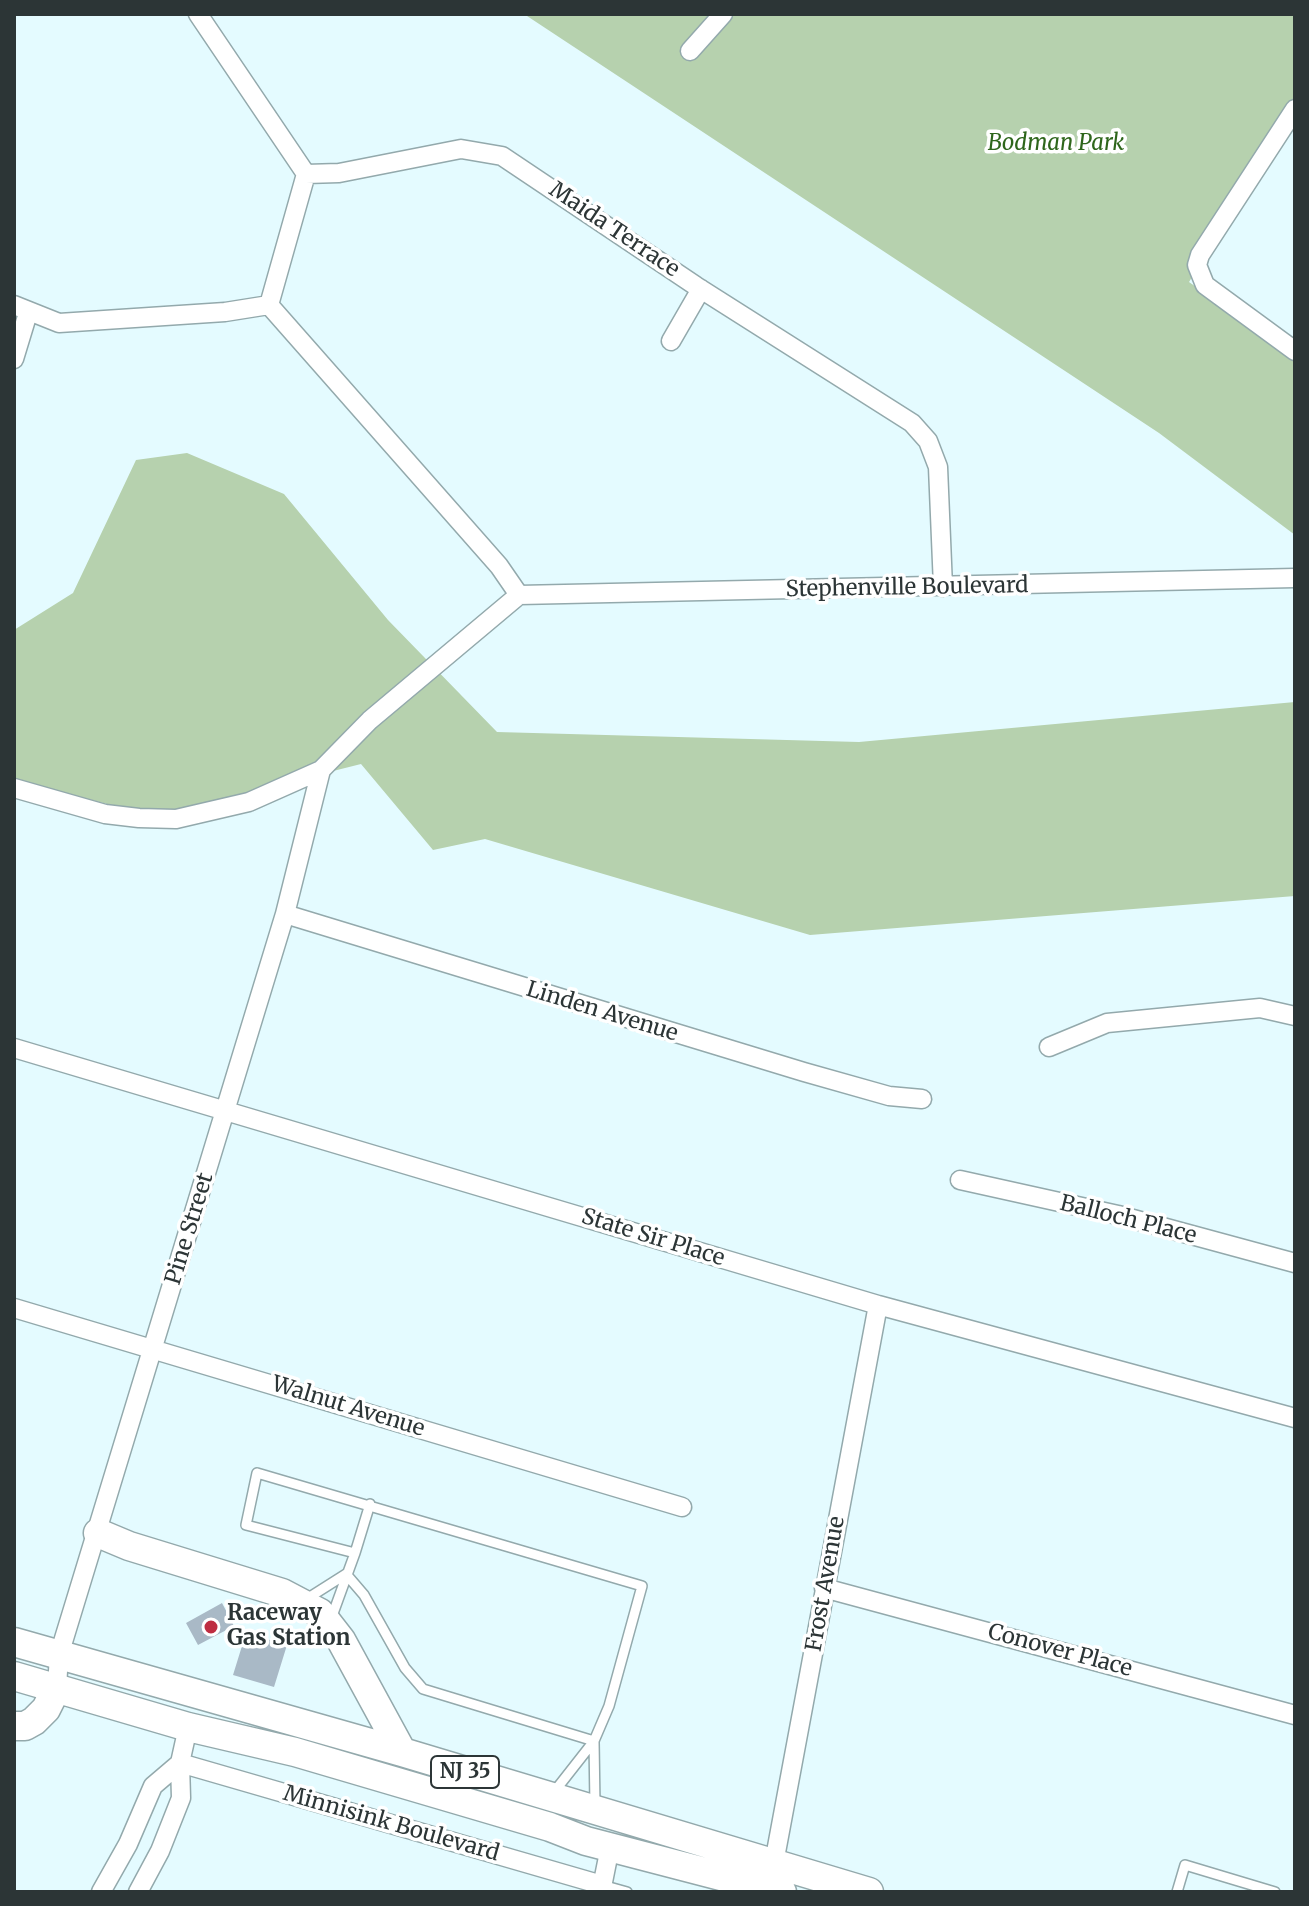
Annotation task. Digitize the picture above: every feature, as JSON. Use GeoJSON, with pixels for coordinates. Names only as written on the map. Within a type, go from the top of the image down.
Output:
{"type":"FeatureCollection","features":[{"type":"Feature","properties":{"kind":"highway"},"geometry":{"type":"LineString","coordinates":[[98,1533],[301,1602],[320,1613],[341,1640],[402,1752]]}},
{"type":"Feature","properties":{"kind":"highway","name":"NJ 35"},"geometry":{"type":"LineString","coordinates":[[14,1642],[402,1752],[596,1812],[769,1883]]}},
{"type":"Feature","properties":{"kind":"highway","name":"NJ 35"},"geometry":{"type":"LineString","coordinates":[[14,1676],[188,1727],[295,1752],[610,1847],[769,1883],[869,1892]]}},
{"type":"Feature","properties":{"kind":"highway"},"geometry":{"type":"LineString","coordinates":[[14,1726],[25,1726],[34,1721],[46,1709],[57,1687]]}},
{"type":"Feature","properties":{"kind":"street"},"geometry":{"type":"LineString","coordinates":[[198,14],[306,174],[269,305]]}},
{"type":"Feature","properties":{"kind":"street"},"geometry":{"type":"LineString","coordinates":[[690,51],[723,14]]}},
{"type":"Feature","properties":{"kind":"street"},"geometry":{"type":"LineString","coordinates":[[1295,109],[1200,255],[1197,265],[1205,285],[1295,351]]}},
{"type":"Feature","properties":{"kind":"street","name":"Maida Terrace"},"geometry":{"type":"LineString","coordinates":[[306,174],[339,173],[461,149],[502,156],[701,289],[912,423],[928,441],[938,467],[943,587]]}},
{"type":"Feature","properties":{"kind":"street"},"geometry":{"type":"LineString","coordinates":[[671,341],[701,289]]}},
{"type":"Feature","properties":{"kind":"street"},"geometry":{"type":"LineString","coordinates":[[14,359],[21,309],[59,323],[225,312],[269,305]]}},
{"type":"Feature","properties":{"kind":"street"},"geometry":{"type":"LineString","coordinates":[[14,788],[105,814],[176,819],[249,802],[321,770],[370,720],[519,595],[499,566],[269,305]]}},
{"type":"Feature","properties":{"kind":"street","name":"Stephenville Boulevard"},"geometry":{"type":"LineString","coordinates":[[519,595],[1295,578]]}},
{"type":"Feature","properties":{"kind":"street","name":"Pine Street"},"geometry":{"type":"LineString","coordinates":[[57,1687],[59,1655],[285,914],[321,770]]}},
{"type":"Feature","properties":{"kind":"street","name":"Linden Avenue"},"geometry":{"type":"LineString","coordinates":[[285,914],[804,1072],[889,1096],[922,1099]]}},
{"type":"Feature","properties":{"kind":"street"},"geometry":{"type":"LineString","coordinates":[[1049,1047],[1107,1023],[1260,1008],[1295,1016]]}},
{"type":"Feature","properties":{"kind":"street","name":"State Sir Place"},"geometry":{"type":"LineString","coordinates":[[14,1048],[878,1305],[1295,1418]]}},
{"type":"Feature","properties":{"kind":"street","name":"Balloch Place"},"geometry":{"type":"LineString","coordinates":[[960,1180],[1118,1215],[1295,1263]]}},
{"type":"Feature","properties":{"kind":"street","name":"Frost Avenue"},"geometry":{"type":"LineString","coordinates":[[769,1883],[878,1305]]}},
{"type":"Feature","properties":{"kind":"street","name":"Walnut Avenue"},"geometry":{"type":"LineString","coordinates":[[14,1308],[682,1507]]}},
{"type":"Feature","properties":{"kind":"street","name":"Conover Place"},"geometry":{"type":"LineString","coordinates":[[824,1588],[1295,1715]]}},
{"type":"Feature","properties":{"kind":"street"},"geometry":{"type":"LineString","coordinates":[[138,1892],[160,1851],[181,1798],[180,1763],[188,1727]]}},
{"type":"Feature","properties":{"kind":"street"},"geometry":{"type":"LineString","coordinates":[[101,1892],[128,1844],[153,1786],[180,1763]]}},
{"type":"Feature","properties":{"kind":"street","name":"Minnisink Boulevard"},"geometry":{"type":"LineString","coordinates":[[180,1763],[602,1889]]}},
{"type":"Feature","properties":{"kind":"street"},"geometry":{"type":"LineString","coordinates":[[602,1889],[610,1847]]}},
{"type":"Feature","properties":{"kind":"lane"},"geometry":{"type":"LineString","coordinates":[[355,1553],[246,1525],[257,1473],[642,1586],[609,1706],[594,1741],[550,1798]]}},
{"type":"Feature","properties":{"kind":"lane"},"geometry":{"type":"LineString","coordinates":[[329,1624],[370,1504]]}},
{"type":"Feature","properties":{"kind":"lane"},"geometry":{"type":"LineString","coordinates":[[346,1574],[364,1595],[405,1668],[423,1689],[594,1741]]}},
{"type":"Feature","properties":{"kind":"lane"},"geometry":{"type":"LineString","coordinates":[[301,1602],[346,1574]]}},
{"type":"Feature","properties":{"kind":"lane"},"geometry":{"type":"LineString","coordinates":[[594,1741],[596,1812]]}},
{"type":"Feature","properties":{"kind":"lane"},"geometry":{"type":"LineString","coordinates":[[1177,1892],[1185,1865],[1275,1892]]}},
{"type":"Feature","properties":{"kind":"lane"},"geometry":{"type":"LineString","coordinates":[[602,1889],[627,1892]]}},
{"type":"Feature","properties":{"kind":"green space","name":"Bodman Park"},"geometry":{"type":"Polygon","coordinates":[[[524,14],[1295,14],[1295,115],[1189,282],[1295,357],[1295,535],[1159,433],[524,14]]]}},
{"type":"Feature","properties":{"kind":"green space"},"geometry":{"type":"Polygon","coordinates":[[[187,453],[284,494],[388,620],[497,732],[859,742],[1295,702],[1295,896],[810,935],[485,839],[433,850],[361,764],[154,816],[14,780],[14,630],[73,593],[136,460],[187,453]]]}},
{"type":"Feature","properties":{"kind":"building"},"geometry":{"type":"Polygon","coordinates":[[[222,1603],[234,1626],[198,1645],[186,1623],[222,1603]]]}},
{"type":"Feature","properties":{"kind":"building"},"geometry":{"type":"Polygon","coordinates":[[[246,1633],[287,1645],[274,1687],[233,1675],[246,1633]]]}},
{"type":"Feature","properties":{"kind":"place","name":"Raceway Gas Station"},"geometry":{"type":"Point","coordinates":[211,1627]}}]}
